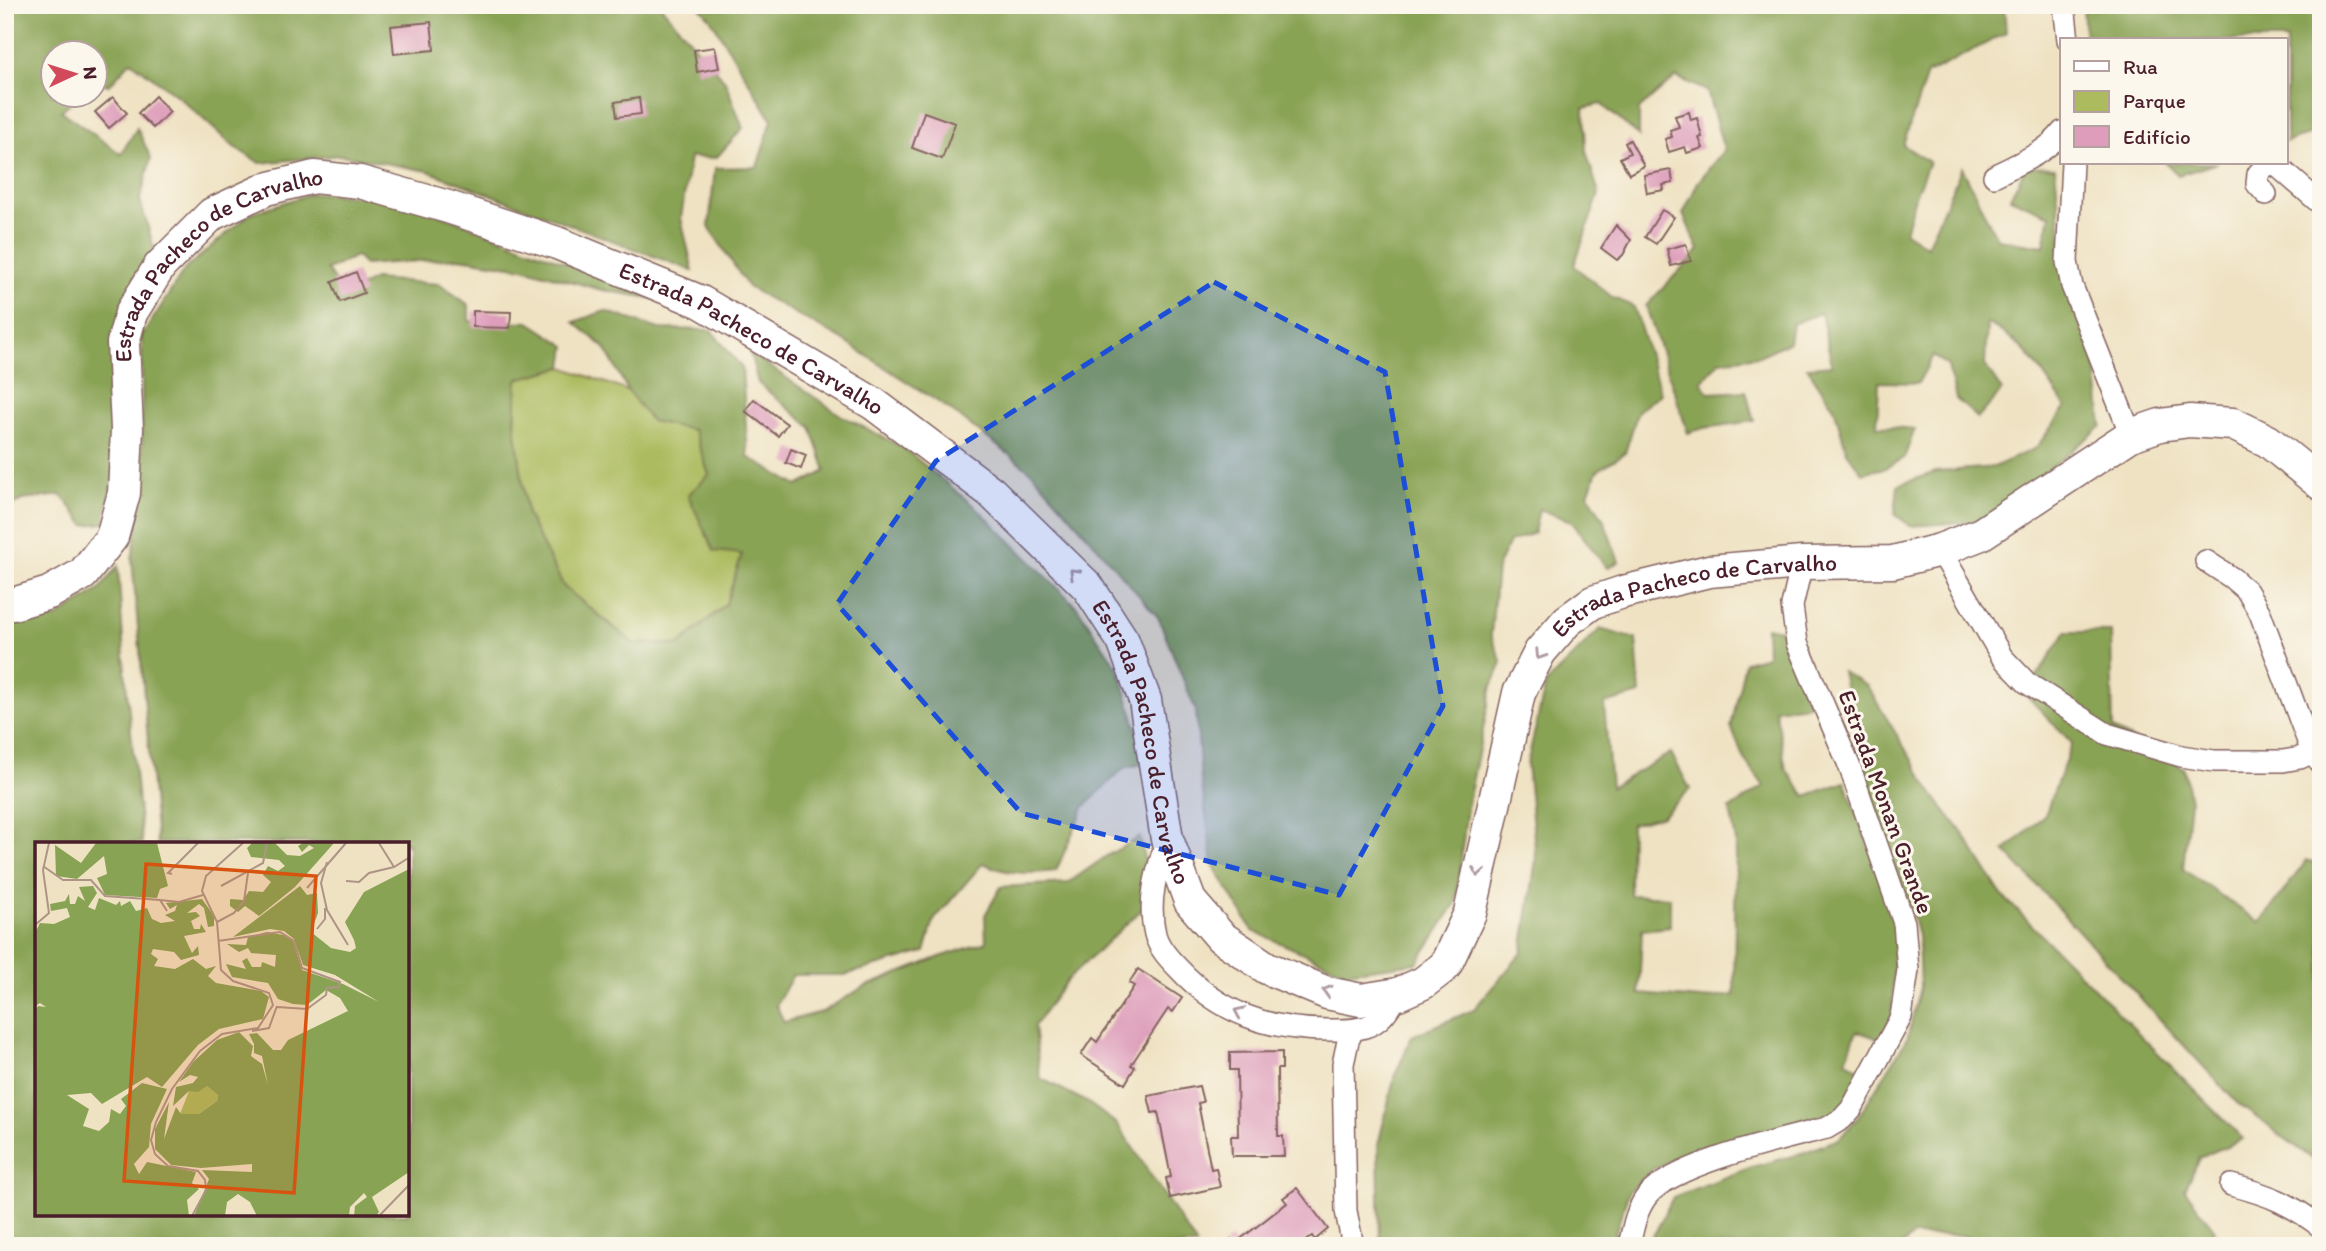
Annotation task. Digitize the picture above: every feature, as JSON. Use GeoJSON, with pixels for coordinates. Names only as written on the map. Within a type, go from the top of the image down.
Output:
{"type":"FeatureCollection","features":[{"type":"Feature","properties":{"kind":"main road","name":"Estrada Pacheco de Carvalho"},"geometry":{"type":"LineString","coordinates":[[5,603],[13,604],[49,593],[83,574],[112,537],[124,493],[127,429],[123,343],[131,313],[160,266],[212,214],[266,189],[314,177],[360,182],[447,207],[557,243],[701,302],[874,404],[991,492],[1088,587],[1122,641],[1145,700],[1167,839],[1190,901],[1221,937],[1267,968],[1327,993],[1361,1000],[1398,994],[1423,982],[1445,966],[1470,913],[1519,693],[1540,652],[1567,621],[1593,602],[1709,571],[1802,563],[1894,562],[1940,550],[1981,534],[2131,435],[2160,425],[2190,421],[2233,424],[2268,441],[2321,484]]}},
{"type":"Feature","properties":{"kind":"street"},"geometry":{"type":"LineString","coordinates":[[2064,5],[2068,38]]}},
{"type":"Feature","properties":{"kind":"street"},"geometry":{"type":"LineString","coordinates":[[1994,176],[2040,151],[2060,134]]}},
{"type":"Feature","properties":{"kind":"street"},"geometry":{"type":"LineString","coordinates":[[2072,164],[2067,262],[2072,286],[2131,435]]}},
{"type":"Feature","properties":{"kind":"street"},"geometry":{"type":"LineString","coordinates":[[2266,194],[2257,184],[2258,174],[2266,164],[2275,164],[2321,204]]}},
{"type":"Feature","properties":{"kind":"street"},"geometry":{"type":"LineString","coordinates":[[1940,550],[2002,657],[2013,670],[2027,683],[2107,734],[2181,756],[2214,761],[2283,761],[2316,757],[2260,613],[2247,591],[2206,561]]}},
{"type":"Feature","properties":{"kind":"street","name":"Estrada Monan Grande"},"geometry":{"type":"LineString","coordinates":[[1629,1246],[1634,1219],[1648,1195],[1668,1179],[1693,1167],[1827,1128],[1842,1119],[1852,1108],[1901,1017],[1908,970],[1904,923],[1849,765],[1797,643],[1791,606],[1802,563]]}},
{"type":"Feature","properties":{"kind":"street"},"geometry":{"type":"LineString","coordinates":[[1167,839],[1157,872],[1152,910],[1156,936],[1168,957],[1192,983],[1231,1010],[1267,1024],[1306,1030],[1353,1030],[1367,1027],[1383,1017],[1398,994]]}},
{"type":"Feature","properties":{"kind":"street"},"geometry":{"type":"LineString","coordinates":[[1353,1030],[1343,1064],[1346,1212],[1353,1246]]}},
{"type":"Feature","properties":{"kind":"street"},"geometry":{"type":"LineString","coordinates":[[2231,1185],[2270,1195],[2296,1208],[2321,1227]]}},
{"type":"Feature","properties":{"kind":"highlighted area"},"geometry":{"type":"Polygon","coordinates":[[[1214,282],[1385,372],[1443,706],[1339,895],[1021,813],[837,604],[936,461],[1214,282]]]}},
{"type":"Feature","properties":{"kind":"green space"},"geometry":{"type":"Polygon","coordinates":[[[5,5],[660,5],[725,81],[743,128],[716,158],[690,157],[681,218],[693,271],[428,171],[341,155],[260,163],[234,147],[180,98],[131,61],[108,85],[108,38],[38,38],[38,108],[64,108],[61,111],[121,154],[137,128],[151,158],[140,200],[156,255],[104,523],[85,525],[61,495],[22,500],[5,510],[5,5]]]}},
{"type":"Feature","properties":{"kind":"green space"},"geometry":{"type":"Polygon","coordinates":[[[698,5],[2004,5],[2006,33],[1927,74],[1903,145],[1929,162],[1915,196],[1905,232],[1927,246],[1962,167],[1997,239],[2044,246],[2050,215],[2010,198],[2026,166],[2055,167],[2062,245],[2095,352],[2102,426],[1986,521],[1910,526],[1895,514],[1898,485],[1936,472],[1994,467],[2036,448],[2066,407],[2023,349],[1987,323],[1985,365],[2002,391],[1978,418],[1956,399],[1948,366],[1933,356],[1918,383],[1879,382],[1877,426],[1915,429],[1904,458],[1885,468],[1862,473],[1847,452],[1834,408],[1807,367],[1832,365],[1821,313],[1792,324],[1789,342],[1759,356],[1720,361],[1701,382],[1709,393],[1746,391],[1754,421],[1688,433],[1646,306],[1699,250],[1683,214],[1698,182],[1724,150],[1707,91],[1676,77],[1639,109],[1639,136],[1601,104],[1584,108],[1586,151],[1599,194],[1574,266],[1612,297],[1634,307],[1661,394],[1638,411],[1625,453],[1597,471],[1588,494],[1603,518],[1619,562],[1607,568],[1571,521],[1539,509],[1534,533],[1509,542],[1497,568],[1491,635],[1502,663],[1492,686],[1467,807],[1456,903],[1417,963],[1346,972],[1253,931],[1213,865],[1201,779],[1196,711],[1158,617],[1032,472],[949,409],[841,339],[748,287],[709,227],[715,168],[757,167],[772,120],[710,18],[698,5]]]}},
{"type":"Feature","properties":{"kind":"green space"},"geometry":{"type":"Polygon","coordinates":[[[2083,5],[2321,5],[2321,131],[2288,141],[2288,38],[2085,38],[2083,5]]]}},
{"type":"Feature","properties":{"kind":"green space"},"geometry":{"type":"Polygon","coordinates":[[[2167,164],[2215,164],[2178,175],[2167,164]]]}},
{"type":"Feature","properties":{"kind":"green space"},"geometry":{"type":"Polygon","coordinates":[[[313,193],[400,199],[663,300],[602,290],[523,268],[459,258],[364,265],[356,256],[327,270],[345,296],[374,279],[439,284],[469,305],[469,321],[529,322],[566,346],[563,367],[517,379],[515,426],[527,515],[564,587],[633,643],[679,645],[726,604],[742,554],[714,551],[688,495],[709,475],[694,430],[651,421],[628,391],[605,348],[574,322],[605,311],[659,329],[711,330],[742,368],[748,457],[798,486],[826,471],[811,427],[758,383],[750,353],[842,416],[904,448],[980,511],[1077,607],[1119,670],[1147,763],[1124,768],[1084,807],[1056,871],[1019,873],[983,863],[934,920],[925,952],[845,975],[793,975],[776,1005],[784,1022],[822,1012],[862,988],[986,942],[985,915],[1001,887],[1068,883],[1140,837],[1152,900],[1067,980],[1034,1026],[1040,1078],[1087,1102],[1118,1125],[1197,1246],[5,1246],[5,626],[56,618],[99,590],[118,566],[142,842],[35,842],[35,1216],[410,1216],[410,842],[157,842],[132,559],[142,496],[142,336],[185,269],[251,213],[313,193]]]}},
{"type":"Feature","properties":{"kind":"green space"},"geometry":{"type":"Polygon","coordinates":[[[563,367],[628,391],[652,421],[694,430],[709,475],[742,554],[726,604],[679,645],[633,643],[564,587],[527,515],[515,426],[517,379],[563,367]]]}},
{"type":"Feature","properties":{"kind":"green space"},"geometry":{"type":"Polygon","coordinates":[[[1766,627],[1781,630],[1809,705],[1775,709],[1786,769],[1805,796],[1845,782],[1896,921],[1892,1018],[1879,1039],[1857,1031],[1846,1060],[1864,1072],[1841,1115],[1704,1147],[1653,1169],[1629,1191],[1611,1246],[1380,1246],[1378,1145],[1395,1075],[1412,1036],[1473,1010],[1522,953],[1536,859],[1527,764],[1546,683],[1600,629],[1636,639],[1640,694],[1604,704],[1611,787],[1671,753],[1690,789],[1662,816],[1631,824],[1630,895],[1670,897],[1670,927],[1642,930],[1639,994],[1701,999],[1734,995],[1736,841],[1730,809],[1764,786],[1744,759],[1731,727],[1745,662],[1767,656],[1766,627]]]}},
{"type":"Feature","properties":{"kind":"green space"},"geometry":{"type":"Polygon","coordinates":[[[2066,632],[2111,632],[2113,729],[2184,768],[2190,801],[2183,869],[2260,923],[2307,860],[2321,866],[2321,1165],[2237,1103],[2005,851],[2045,815],[2072,743],[2025,694],[2066,632]]]}},
{"type":"Feature","properties":{"kind":"green space"},"geometry":{"type":"Polygon","coordinates":[[[1842,672],[1867,686],[1934,796],[1962,832],[2001,894],[2243,1139],[2199,1158],[2185,1190],[2215,1230],[2210,1246],[1985,1246],[1962,1235],[1913,1236],[1902,1246],[1645,1246],[1656,1231],[1673,1197],[1752,1167],[1797,1155],[1839,1139],[1858,1117],[1907,1039],[1920,987],[1918,936],[1908,900],[1876,820],[1842,672]]]}},
{"type":"Feature","properties":{"kind":"building"},"geometry":{"type":"Polygon","coordinates":[[[431,22],[434,50],[394,54],[391,26],[431,22]]]}},
{"type":"Feature","properties":{"kind":"building"},"geometry":{"type":"Polygon","coordinates":[[[715,47],[719,68],[697,72],[694,50],[715,47]]]}},
{"type":"Feature","properties":{"kind":"building"},"geometry":{"type":"Polygon","coordinates":[[[155,96],[170,112],[153,128],[138,113],[155,96]]]}},
{"type":"Feature","properties":{"kind":"building"},"geometry":{"type":"Polygon","coordinates":[[[113,97],[127,113],[109,128],[95,112],[100,108],[108,108],[108,101],[113,97]]]}},
{"type":"Feature","properties":{"kind":"building"},"geometry":{"type":"Polygon","coordinates":[[[639,98],[641,114],[617,117],[615,102],[639,98]]]}},
{"type":"Feature","properties":{"kind":"building"},"geometry":{"type":"Polygon","coordinates":[[[924,112],[955,123],[942,159],[912,148],[924,112]]]}},
{"type":"Feature","properties":{"kind":"building"},"geometry":{"type":"Polygon","coordinates":[[[1689,112],[1691,120],[1697,118],[1703,148],[1687,153],[1685,147],[1669,152],[1665,139],[1672,137],[1670,130],[1679,127],[1675,116],[1689,112]]]}},
{"type":"Feature","properties":{"kind":"building"},"geometry":{"type":"Polygon","coordinates":[[[1630,140],[1644,166],[1629,174],[1620,158],[1630,153],[1625,143],[1630,140]]]}},
{"type":"Feature","properties":{"kind":"building"},"geometry":{"type":"Polygon","coordinates":[[[1671,170],[1673,183],[1663,185],[1664,190],[1647,193],[1644,175],[1671,170]]]}},
{"type":"Feature","properties":{"kind":"building"},"geometry":{"type":"Polygon","coordinates":[[[1662,210],[1674,217],[1656,244],[1645,237],[1662,210]]]}},
{"type":"Feature","properties":{"kind":"building"},"geometry":{"type":"Polygon","coordinates":[[[1616,225],[1631,240],[1617,260],[1601,248],[1616,225]]]}},
{"type":"Feature","properties":{"kind":"building"},"geometry":{"type":"Polygon","coordinates":[[[1686,244],[1691,261],[1671,266],[1667,249],[1686,244]]]}},
{"type":"Feature","properties":{"kind":"building"},"geometry":{"type":"Polygon","coordinates":[[[356,272],[364,293],[340,302],[332,282],[356,272]]]}},
{"type":"Feature","properties":{"kind":"building"},"geometry":{"type":"Polygon","coordinates":[[[473,311],[511,312],[510,328],[473,327],[473,311]]]}},
{"type":"Feature","properties":{"kind":"building"},"geometry":{"type":"Polygon","coordinates":[[[754,399],[787,424],[778,436],[745,411],[754,399]]]}},
{"type":"Feature","properties":{"kind":"building"},"geometry":{"type":"Polygon","coordinates":[[[791,449],[806,455],[801,469],[786,463],[791,449]]]}},
{"type":"Feature","properties":{"kind":"building"},"geometry":{"type":"Polygon","coordinates":[[[1138,969],[1182,998],[1173,1012],[1168,1009],[1131,1065],[1135,1067],[1125,1084],[1081,1055],[1092,1038],[1097,1042],[1134,986],[1129,983],[1138,969]]]}},
{"type":"Feature","properties":{"kind":"building"},"geometry":{"type":"Polygon","coordinates":[[[1282,1052],[1282,1069],[1277,1069],[1278,1136],[1283,1136],[1284,1156],[1232,1156],[1231,1136],[1238,1136],[1237,1070],[1230,1070],[1230,1053],[1282,1052]]]}},
{"type":"Feature","properties":{"kind":"building"},"geometry":{"type":"Polygon","coordinates":[[[1199,1086],[1203,1102],[1198,1103],[1211,1169],[1216,1168],[1220,1187],[1170,1198],[1166,1178],[1171,1177],[1158,1112],[1152,1113],[1148,1096],[1199,1086]]]}},
{"type":"Feature","properties":{"kind":"building"},"geometry":{"type":"Polygon","coordinates":[[[1297,1188],[1328,1229],[1315,1240],[1312,1236],[1299,1246],[1222,1246],[1231,1239],[1234,1244],[1287,1203],[1283,1198],[1297,1188]]]}}]}
